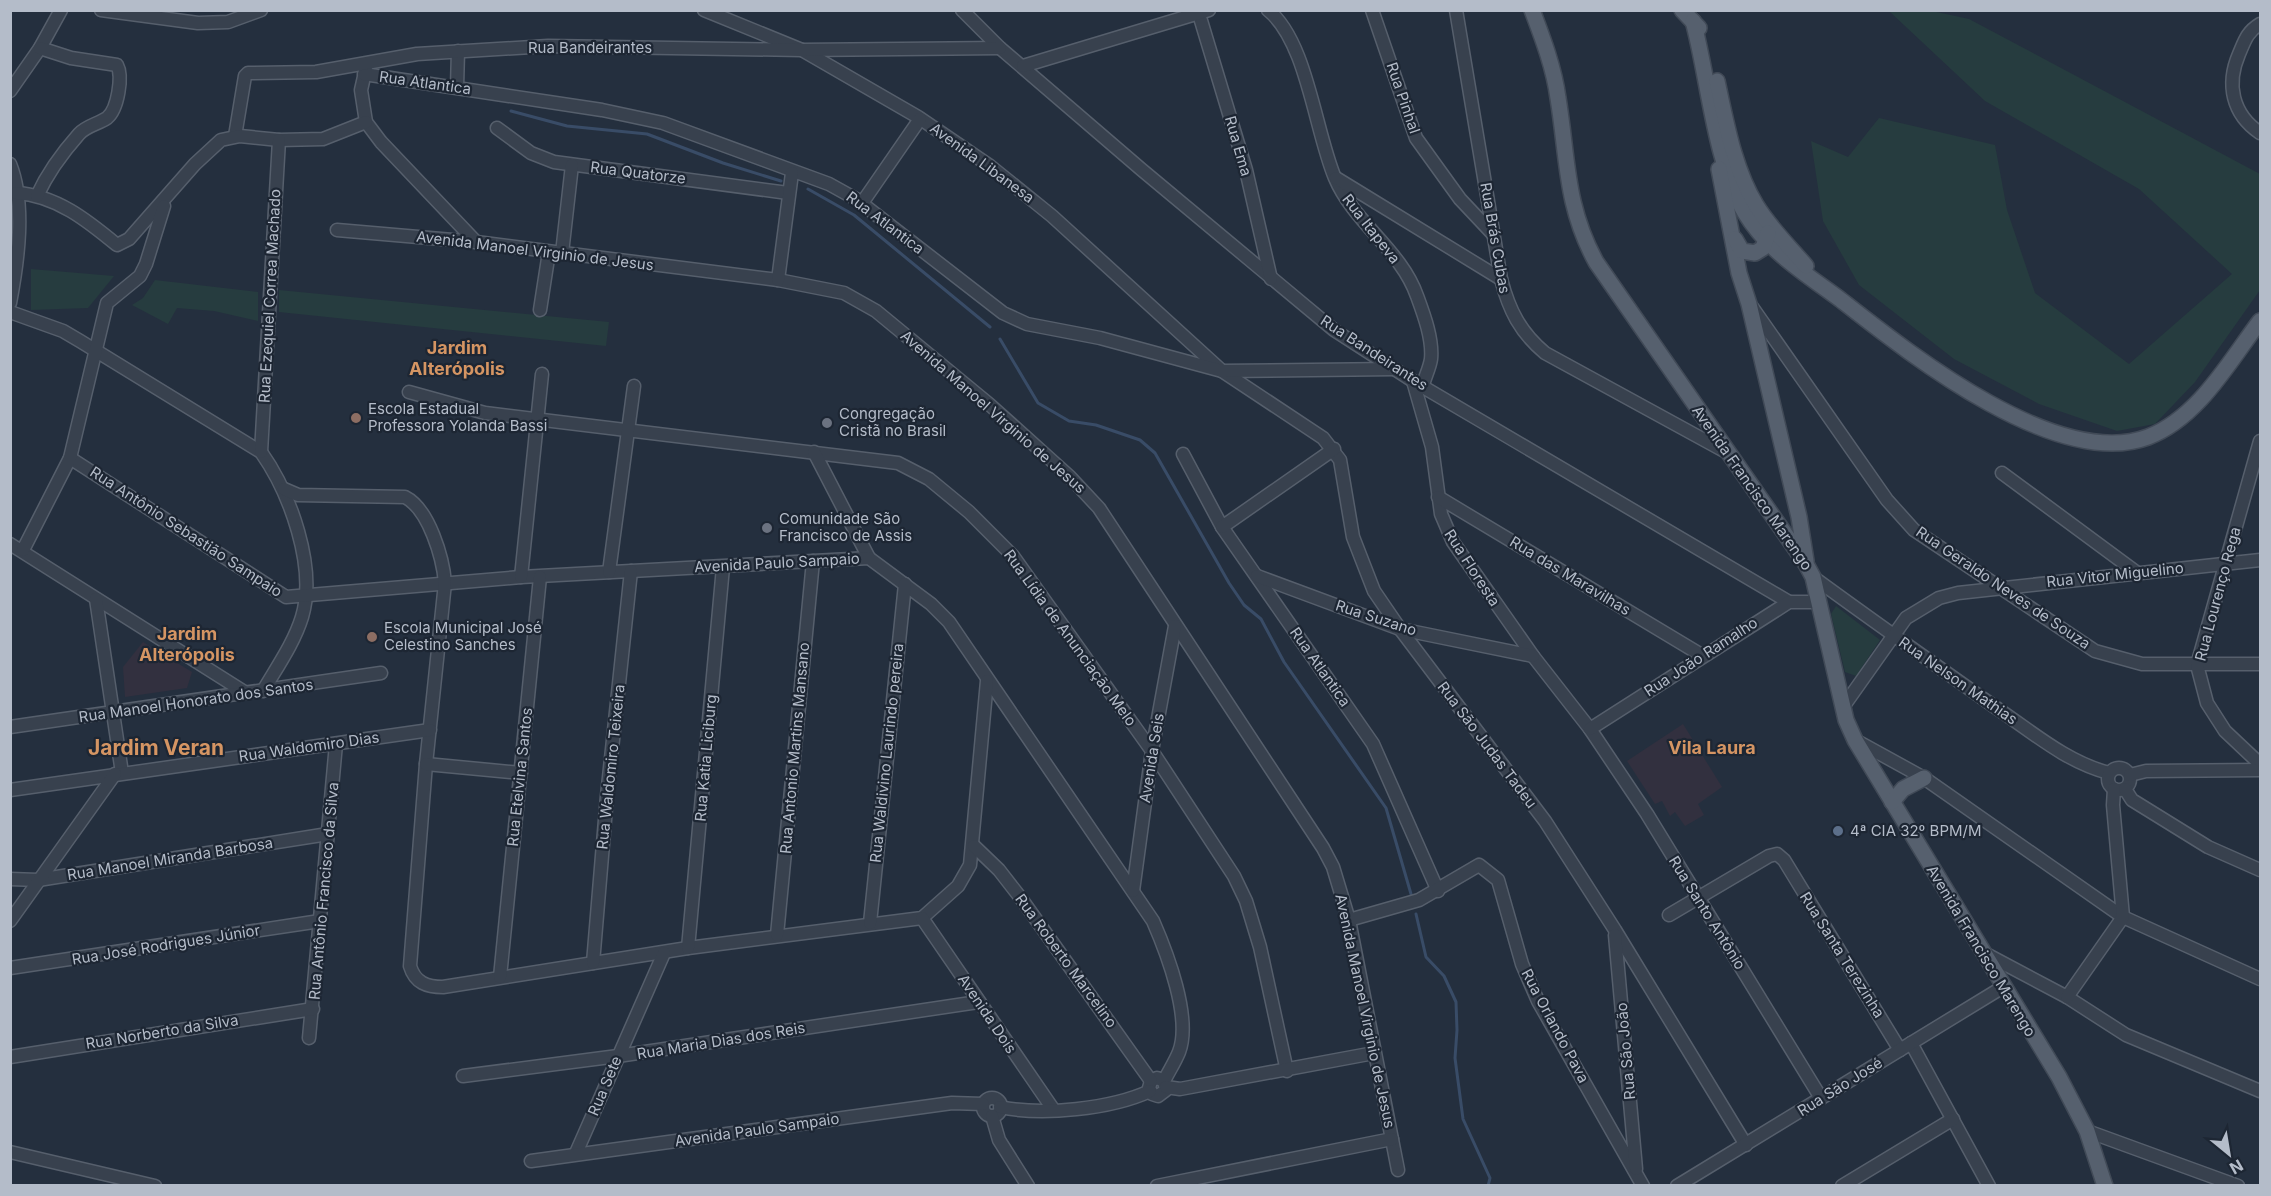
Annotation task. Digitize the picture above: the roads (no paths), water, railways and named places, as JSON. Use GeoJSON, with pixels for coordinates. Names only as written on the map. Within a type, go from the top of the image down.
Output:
{"type":"FeatureCollection","features":[{"type":"Feature","properties":{"kind":"main road","name":"Avenida Francisco Marengo"},"geometry":{"type":"LineString","coordinates":[[1532,10],[1547,50],[1558,96],[1569,190],[1583,238],[1596,262],[1810,571],[1843,708],[1855,740],[2059,1077],[2087,1131],[2105,1185]]}},
{"type":"Feature","properties":{"kind":"main road"},"geometry":{"type":"LineString","coordinates":[[1687,16],[1736,196],[1743,211],[1766,242],[1908,352],[1957,383],[2022,419],[2067,437],[2095,443],[2121,444],[2149,436],[2189,411],[2260,321]]}},
{"type":"Feature","properties":{"kind":"main road"},"geometry":{"type":"LineString","coordinates":[[1687,16],[1708,40],[1730,135],[1746,185],[1770,226],[1831,293]]}},
{"type":"Feature","properties":{"kind":"main road"},"geometry":{"type":"LineString","coordinates":[[1718,135],[1719,168],[1731,228],[1810,571]]}},
{"type":"Feature","properties":{"kind":"main road"},"geometry":{"type":"LineString","coordinates":[[1731,228],[1739,248],[1750,254],[1759,252],[1766,242],[1770,226]]}},
{"type":"Feature","properties":{"kind":"main road"},"geometry":{"type":"LineString","coordinates":[[1747,297],[1750,254]]}},
{"type":"Feature","properties":{"kind":"main road"},"geometry":{"type":"LineString","coordinates":[[1892,802],[1903,789],[1924,778]]}},
{"type":"Feature","properties":{"kind":"street"},"geometry":{"type":"LineString","coordinates":[[10,91],[40,48],[61,10]]}},
{"type":"Feature","properties":{"kind":"street"},"geometry":{"type":"LineString","coordinates":[[101,10],[198,23],[228,22],[261,10]]}},
{"type":"Feature","properties":{"kind":"street","name":"Avenida Libanesa"},"geometry":{"type":"LineString","coordinates":[[704,10],[802,50],[921,119],[990,166],[1038,204],[1222,371]]}},
{"type":"Feature","properties":{"kind":"street","name":"Rua Bandeirantes"},"geometry":{"type":"LineString","coordinates":[[962,10],[1000,48],[1334,330],[1394,369],[1789,602]]}},
{"type":"Feature","properties":{"kind":"street","name":"Rua Itapeva"},"geometry":{"type":"LineString","coordinates":[[1268,10],[1281,24],[1294,46],[1335,177],[1355,213],[1412,282],[1429,334],[1431,359],[1418,383]]}},
{"type":"Feature","properties":{"kind":"street","name":"Rua Pinhal"},"geometry":{"type":"LineString","coordinates":[[1372,10],[1416,138],[1454,191],[1493,234]]}},
{"type":"Feature","properties":{"kind":"street","name":"Rua Brás Cubas"},"geometry":{"type":"LineString","coordinates":[[1456,10],[1501,279],[1515,320],[1545,353],[1728,453]]}},
{"type":"Feature","properties":{"kind":"street"},"geometry":{"type":"LineString","coordinates":[[1023,66],[1204,12]]}},
{"type":"Feature","properties":{"kind":"street","name":"Rua Ema"},"geometry":{"type":"LineString","coordinates":[[1204,12],[1246,170],[1271,279]]}},
{"type":"Feature","properties":{"kind":"street"},"geometry":{"type":"LineString","coordinates":[[2260,24],[2248,32],[2231,78],[2234,102],[2239,113],[2260,133]]}},
{"type":"Feature","properties":{"kind":"street","name":"Rua Bandeirantes"},"geometry":{"type":"LineString","coordinates":[[235,136],[245,76],[248,73],[365,69],[417,54],[548,46],[802,50],[1000,48]]}},
{"type":"Feature","properties":{"kind":"street"},"geometry":{"type":"LineString","coordinates":[[37,196],[45,180],[80,132],[110,114],[117,97],[120,72],[117,65],[71,58],[40,48]]}},
{"type":"Feature","properties":{"kind":"street"},"geometry":{"type":"LineString","coordinates":[[457,87],[458,51]]}},
{"type":"Feature","properties":{"kind":"street"},"geometry":{"type":"LineString","coordinates":[[365,69],[361,90],[366,122],[476,242]]}},
{"type":"Feature","properties":{"kind":"street","name":"Rua Atlantica"},"geometry":{"type":"LineString","coordinates":[[365,69],[457,87],[602,110],[663,123],[829,184],[861,203],[1012,319],[1027,324],[1100,338],[1222,371],[1394,369]]}},
{"type":"Feature","properties":{"kind":"street"},"geometry":{"type":"LineString","coordinates":[[861,203],[921,119]]}},
{"type":"Feature","properties":{"kind":"street"},"geometry":{"type":"LineString","coordinates":[[16,193],[37,196],[78,214],[117,244],[129,239],[168,198],[210,148],[221,140],[235,136],[279,140],[323,139],[366,122]]}},
{"type":"Feature","properties":{"kind":"street","name":"Rua Quatorze"},"geometry":{"type":"LineString","coordinates":[[497,128],[531,153],[554,162],[788,193]]}},
{"type":"Feature","properties":{"kind":"street","name":"Rua Ezequiel Correa Machado"},"geometry":{"type":"LineString","coordinates":[[261,452],[279,140]]}},
{"type":"Feature","properties":{"kind":"street"},"geometry":{"type":"LineString","coordinates":[[10,164],[16,178],[15,250],[10,303]]}},
{"type":"Feature","properties":{"kind":"street"},"geometry":{"type":"LineString","coordinates":[[562,253],[572,165]]}},
{"type":"Feature","properties":{"kind":"street"},"geometry":{"type":"LineString","coordinates":[[778,280],[792,172]]}},
{"type":"Feature","properties":{"kind":"street"},"geometry":{"type":"LineString","coordinates":[[1335,177],[1501,279]]}},
{"type":"Feature","properties":{"kind":"street"},"geometry":{"type":"LineString","coordinates":[[23,550],[70,458],[107,303],[140,276],[168,198]]}},
{"type":"Feature","properties":{"kind":"street","name":"Avenida Manoel Virginio de Jesus"},"geometry":{"type":"LineString","coordinates":[[337,230],[476,242],[827,288],[856,298],[876,311],[990,405],[1088,495],[1313,830],[1333,867],[1349,920],[1398,1170]]}},
{"type":"Feature","properties":{"kind":"street"},"geometry":{"type":"LineString","coordinates":[[540,310],[549,252]]}},
{"type":"Feature","properties":{"kind":"street","name":"Rua Geraldo Neves de Souza"},"geometry":{"type":"LineString","coordinates":[[1747,297],[1897,514],[1914,530],[2095,651],[2142,664],[2260,664]]}},
{"type":"Feature","properties":{"kind":"street"},"geometry":{"type":"LineString","coordinates":[[10,312],[63,331],[261,452],[284,489],[306,566],[304,609],[297,628],[263,691]]}},
{"type":"Feature","properties":{"kind":"street"},"geometry":{"type":"LineString","coordinates":[[1222,371],[1323,438],[1334,449],[1222,527]]}},
{"type":"Feature","properties":{"kind":"street"},"geometry":{"type":"LineString","coordinates":[[521,577],[542,374]]}},
{"type":"Feature","properties":{"kind":"street","name":"Rua Floresta"},"geometry":{"type":"LineString","coordinates":[[1418,383],[1432,447],[1438,497],[1446,528],[1453,543],[1533,656],[1590,729]]}},
{"type":"Feature","properties":{"kind":"street"},"geometry":{"type":"LineString","coordinates":[[609,572],[634,386]]}},
{"type":"Feature","properties":{"kind":"street","name":"Rua Lídia de Anunciação Melo"},"geometry":{"type":"LineString","coordinates":[[409,392],[460,408],[539,420],[814,452],[905,466],[929,479],[969,512],[1013,556],[1152,751],[1234,876],[1246,901],[1260,946],[1287,1071]]}},
{"type":"Feature","properties":{"kind":"street","name":"Rua Lourenço Rega"},"geometry":{"type":"LineString","coordinates":[[2260,441],[2197,665],[2207,702],[2225,731],[2260,764]]}},
{"type":"Feature","properties":{"kind":"street","name":"Rua São Judas Tadeu"},"geometry":{"type":"LineString","coordinates":[[1334,449],[1340,460],[1353,537],[1363,568],[1374,591],[1400,629],[1545,821],[1615,930],[1746,1145]]}},
{"type":"Feature","properties":{"kind":"street"},"geometry":{"type":"LineString","coordinates":[[814,452],[869,558]]}},
{"type":"Feature","properties":{"kind":"street","name":"Rua Atlantica"},"geometry":{"type":"LineString","coordinates":[[1183,454],[1222,527],[1373,744],[1438,891]]}},
{"type":"Feature","properties":{"kind":"street","name":"Rua Antônio Sebastião Sampaio"},"geometry":{"type":"LineString","coordinates":[[70,458],[286,597],[304,598]]}},
{"type":"Feature","properties":{"kind":"street"},"geometry":{"type":"LineString","coordinates":[[2002,473],[2136,572]]}},
{"type":"Feature","properties":{"kind":"street"},"geometry":{"type":"LineString","coordinates":[[284,489],[298,495],[397,495],[412,500],[438,549],[445,583],[426,764],[410,966],[412,974],[425,985],[443,987],[777,935],[922,918],[948,898],[966,876],[974,846],[987,681]]}},
{"type":"Feature","properties":{"kind":"street","name":"Rua das Maravilhas"},"geometry":{"type":"LineString","coordinates":[[1438,497],[1703,656]]}},
{"type":"Feature","properties":{"kind":"street"},"geometry":{"type":"LineString","coordinates":[[10,544],[23,550],[96,599],[246,693]]}},
{"type":"Feature","properties":{"kind":"street","name":"Avenida Paulo Sampaio"},"geometry":{"type":"LineString","coordinates":[[304,598],[521,577],[869,558],[905,584],[949,622],[987,681],[1133,891],[1152,921],[1172,972],[1183,1030],[1180,1051],[1158,1085],[1113,1105],[996,1112],[994,1099],[988,1099],[983,1104],[952,1103],[531,1161]]}},
{"type":"Feature","properties":{"kind":"street","name":"Rua Vitor Miguelino"},"geometry":{"type":"LineString","coordinates":[[1843,708],[1906,618],[1939,598],[1958,593],[2260,560]]}},
{"type":"Feature","properties":{"kind":"street","name":"Rua Antonio Martins Mansano"},"geometry":{"type":"LineString","coordinates":[[777,935],[813,561]]}},
{"type":"Feature","properties":{"kind":"street","name":"Rua Katia Liciburg"},"geometry":{"type":"LineString","coordinates":[[688,948],[723,567]]}},
{"type":"Feature","properties":{"kind":"street","name":"Rua Waldomiro Teixeira"},"geometry":{"type":"LineString","coordinates":[[593,963],[606,796],[631,571]]}},
{"type":"Feature","properties":{"kind":"street","name":"Rua Nelson Mathias"},"geometry":{"type":"LineString","coordinates":[[1810,571],[1892,636],[2059,751],[2094,769],[2109,773]]}},
{"type":"Feature","properties":{"kind":"street","name":"Rua Suzano"},"geometry":{"type":"LineString","coordinates":[[1257,576],[1400,629],[1533,656]]}},
{"type":"Feature","properties":{"kind":"street","name":"Rua Etelvina Santos"},"geometry":{"type":"LineString","coordinates":[[501,977],[540,577]]}},
{"type":"Feature","properties":{"kind":"street","name":"Rua Waldivino Laurindo pereira"},"geometry":{"type":"LineString","coordinates":[[870,923],[905,584]]}},
{"type":"Feature","properties":{"kind":"street"},"geometry":{"type":"LineString","coordinates":[[10,921],[118,774],[96,599]]}},
{"type":"Feature","properties":{"kind":"street"},"geometry":{"type":"LineString","coordinates":[[1789,602],[1818,602]]}},
{"type":"Feature","properties":{"kind":"street","name":"Rua João Ramalho"},"geometry":{"type":"LineString","coordinates":[[1590,729],[1789,602]]}},
{"type":"Feature","properties":{"kind":"street","name":"Avenida Seis"},"geometry":{"type":"LineString","coordinates":[[1133,891],[1152,751],[1175,626]]}},
{"type":"Feature","properties":{"kind":"street","name":"Rua Manoel Honorato dos Santos"},"geometry":{"type":"LineString","coordinates":[[10,727],[381,673]]}},
{"type":"Feature","properties":{"kind":"street","name":"Rua Santo Antônio"},"geometry":{"type":"LineString","coordinates":[[1590,729],[1647,814],[1821,1098]]}},
{"type":"Feature","properties":{"kind":"street","name":"Rua Waldomiro Dias"},"geometry":{"type":"LineString","coordinates":[[10,790],[430,730]]}},
{"type":"Feature","properties":{"kind":"street"},"geometry":{"type":"LineString","coordinates":[[1855,740],[1924,778],[2123,917],[2260,979]]}},
{"type":"Feature","properties":{"kind":"street","name":"Rua Antônio Francisco da Silva"},"geometry":{"type":"LineString","coordinates":[[309,1038],[336,744]]}},
{"type":"Feature","properties":{"kind":"street"},"geometry":{"type":"LineString","coordinates":[[426,764],[521,773]]}},
{"type":"Feature","properties":{"kind":"street"},"geometry":{"type":"LineString","coordinates":[[2067,997],[2123,917],[2112,805],[2119,789],[2130,783],[2130,775],[2122,768],[2115,768],[2109,773],[2108,780],[2119,789],[2132,800],[2208,847],[2260,870]]}},
{"type":"Feature","properties":{"kind":"street"},"geometry":{"type":"LineString","coordinates":[[2130,775],[2146,771],[2260,770]]}},
{"type":"Feature","properties":{"kind":"street","name":"Rua Manoel Miranda Barbosa"},"geometry":{"type":"LineString","coordinates":[[10,879],[38,880],[328,834]]}},
{"type":"Feature","properties":{"kind":"street","name":"Rua Roberto Marcelino"},"geometry":{"type":"LineString","coordinates":[[974,846],[999,870],[1020,897],[1158,1085]]}},
{"type":"Feature","properties":{"kind":"street","name":"Rua Santa Terezinha"},"geometry":{"type":"LineString","coordinates":[[1698,898],[1769,856],[1777,854],[1784,860],[1953,1119],[1989,1185]]}},
{"type":"Feature","properties":{"kind":"street","name":"Rua Orlando Pava"},"geometry":{"type":"LineString","coordinates":[[1438,891],[1479,865],[1498,880],[1522,964],[1538,1001],[1643,1185]]}},
{"type":"Feature","properties":{"kind":"street"},"geometry":{"type":"LineString","coordinates":[[1349,920],[1393,909],[1438,891]]}},
{"type":"Feature","properties":{"kind":"street"},"geometry":{"type":"LineString","coordinates":[[1669,915],[1698,898]]}},
{"type":"Feature","properties":{"kind":"street","name":"Avenida Dois"},"geometry":{"type":"LineString","coordinates":[[922,918],[1053,1109]]}},
{"type":"Feature","properties":{"kind":"street","name":"Rua José Rodrigues Júnior"},"geometry":{"type":"LineString","coordinates":[[10,968],[320,921]]}},
{"type":"Feature","properties":{"kind":"street","name":"Rua São João"},"geometry":{"type":"LineString","coordinates":[[1615,930],[1637,1173]]}},
{"type":"Feature","properties":{"kind":"street"},"geometry":{"type":"LineString","coordinates":[[1981,951],[2067,997],[2126,1035],[2260,1091]]}},
{"type":"Feature","properties":{"kind":"street","name":"Rua Sete"},"geometry":{"type":"LineString","coordinates":[[576,1153],[664,953]]}},
{"type":"Feature","properties":{"kind":"street","name":"Rua São José"},"geometry":{"type":"LineString","coordinates":[[1677,1185],[2003,987]]}},
{"type":"Feature","properties":{"kind":"street","name":"Rua Maria Dias dos Reis"},"geometry":{"type":"LineString","coordinates":[[463,1076],[618,1056],[978,1002]]}},
{"type":"Feature","properties":{"kind":"street","name":"Rua Norberto da Silva"},"geometry":{"type":"LineString","coordinates":[[10,1057],[313,1009]]}},
{"type":"Feature","properties":{"kind":"street","name":"Avenida Paulo Sampaio"},"geometry":{"type":"LineString","coordinates":[[1158,1085],[1180,1089],[1287,1071],[1374,1053]]}},
{"type":"Feature","properties":{"kind":"street"},"geometry":{"type":"LineString","coordinates":[[996,1112],[999,1140],[1028,1185]]}},
{"type":"Feature","properties":{"kind":"street"},"geometry":{"type":"LineString","coordinates":[[1842,1185],[1953,1119]]}},
{"type":"Feature","properties":{"kind":"street"},"geometry":{"type":"LineString","coordinates":[[2087,1131],[2238,1185]]}},
{"type":"Feature","properties":{"kind":"street"},"geometry":{"type":"LineString","coordinates":[[1157,1185],[1392,1139]]}},
{"type":"Feature","properties":{"kind":"street"},"geometry":{"type":"LineString","coordinates":[[10,1152],[154,1185]]}},
{"type":"Feature","properties":{"kind":"waterway"},"geometry":{"type":"LineString","coordinates":[[511,111],[567,126],[647,134],[723,163],[781,181]]}},
{"type":"Feature","properties":{"kind":"waterway"},"geometry":{"type":"LineString","coordinates":[[808,189],[854,215],[990,327]]}},
{"type":"Feature","properties":{"kind":"waterway"},"geometry":{"type":"LineString","coordinates":[[1000,339],[1038,403],[1069,421],[1096,425],[1140,440],[1155,453],[1229,583],[1244,605],[1261,619],[1284,662],[1386,808],[1411,894]]}},
{"type":"Feature","properties":{"kind":"waterway"},"geometry":{"type":"LineString","coordinates":[[1416,914],[1426,957],[1444,976],[1456,1002],[1455,1058],[1463,1119],[1490,1178],[1488,1186]]}},
{"type":"Feature","properties":{"kind":"place","name":"Escola Estadual Professora Yolanda Bassi"},"geometry":{"type":"Point","coordinates":[356,418]}},
{"type":"Feature","properties":{"kind":"place","name":"Congregação Cristã no Brasil"},"geometry":{"type":"Point","coordinates":[827,423]}},
{"type":"Feature","properties":{"kind":"place","name":"Comunidade São Francisco de Assis"},"geometry":{"type":"Point","coordinates":[767,528]}},
{"type":"Feature","properties":{"kind":"place","name":"Escola Municipal José Celestino Sanches"},"geometry":{"type":"Point","coordinates":[372,637]}},
{"type":"Feature","properties":{"kind":"place","name":"4ª CIA 32º BPM/M"},"geometry":{"type":"Point","coordinates":[1838,831]}},
{"type":"Feature","properties":{"kind":"district","name":"Jardim Alterópolis"},"geometry":{"type":"Point","coordinates":[457,358]}},
{"type":"Feature","properties":{"kind":"district","name":"Jardim Alterópolis"},"geometry":{"type":"Point","coordinates":[187,644]}},
{"type":"Feature","properties":{"kind":"district","name":"Jardim Veran"},"geometry":{"type":"Point","coordinates":[156,748]}},
{"type":"Feature","properties":{"kind":"district","name":"Vila Laura"},"geometry":{"type":"Point","coordinates":[1712,748]}}]}
